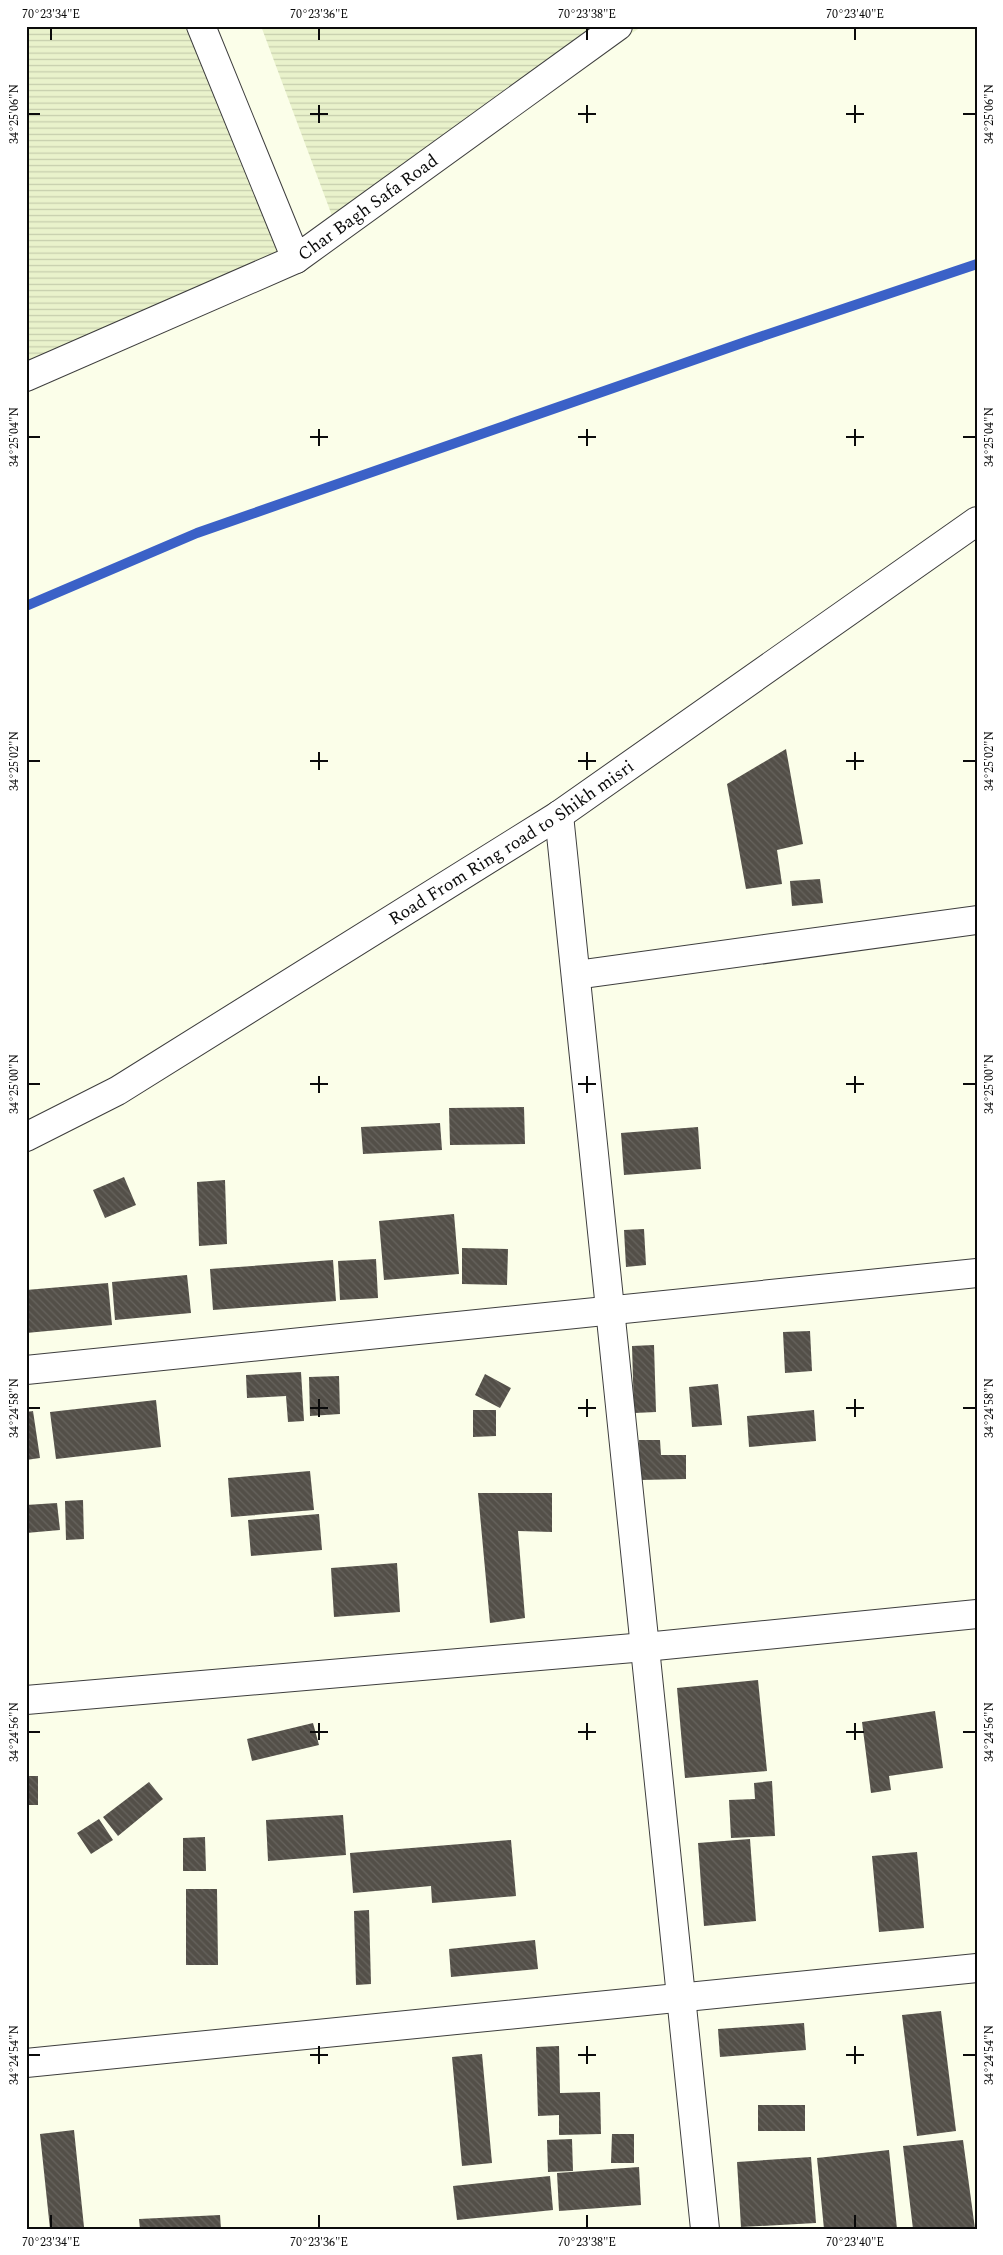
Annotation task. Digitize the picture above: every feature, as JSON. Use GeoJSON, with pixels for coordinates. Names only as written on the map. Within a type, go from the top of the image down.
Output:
{"type":"FeatureCollection","features":[{"type":"Feature","properties":{"kind":"street","name":"Char Bagh Safa Road"},"geometry":{"type":"LineString","coordinates":[[202,26],[296,259],[618,26]]}},
{"type":"Feature","properties":{"kind":"street"},"geometry":{"type":"LineString","coordinates":[[26,377],[296,259]]}},
{"type":"Feature","properties":{"kind":"street","name":"Road From Ring road to Shikh misri"},"geometry":{"type":"LineString","coordinates":[[26,1137],[117,1091],[560,815],[977,521]]}},
{"type":"Feature","properties":{"kind":"street"},"geometry":{"type":"LineString","coordinates":[[560,815],[705,2229]]}},
{"type":"Feature","properties":{"kind":"street"},"geometry":{"type":"LineString","coordinates":[[576,975],[977,920]]}},
{"type":"Feature","properties":{"kind":"street"},"geometry":{"type":"LineString","coordinates":[[26,1370],[977,1273]]}},
{"type":"Feature","properties":{"kind":"street"},"geometry":{"type":"LineString","coordinates":[[26,1700],[645,1647],[977,1614]]}},
{"type":"Feature","properties":{"kind":"street"},"geometry":{"type":"LineString","coordinates":[[26,2063],[977,1968]]}},
{"type":"Feature","properties":{"kind":"green space"},"geometry":{"type":"Polygon","coordinates":[[[26,26],[201,26],[283,263],[26,385],[26,26]]]}},
{"type":"Feature","properties":{"kind":"green space"},"geometry":{"type":"Polygon","coordinates":[[[261,26],[643,26],[334,221],[261,26]]]}},
{"type":"Feature","properties":{"kind":"building"},"geometry":{"type":"Polygon","coordinates":[[[786,749],[803,844],[777,850],[782,884],[746,889],[727,784],[786,749]]]}},
{"type":"Feature","properties":{"kind":"building"},"geometry":{"type":"Polygon","coordinates":[[[820,879],[823,903],[792,906],[790,881],[820,879]]]}},
{"type":"Feature","properties":{"kind":"building"},"geometry":{"type":"Polygon","coordinates":[[[524,1107],[525,1144],[450,1145],[449,1108],[524,1107]]]}},
{"type":"Feature","properties":{"kind":"building"},"geometry":{"type":"Polygon","coordinates":[[[440,1123],[442,1150],[363,1154],[361,1127],[440,1123]]]}},
{"type":"Feature","properties":{"kind":"building"},"geometry":{"type":"Polygon","coordinates":[[[698,1127],[701,1169],[624,1175],[621,1133],[698,1127]]]}},
{"type":"Feature","properties":{"kind":"building"},"geometry":{"type":"Polygon","coordinates":[[[124,1177],[136,1205],[105,1218],[93,1190],[124,1177]]]}},
{"type":"Feature","properties":{"kind":"building"},"geometry":{"type":"Polygon","coordinates":[[[225,1180],[227,1244],[199,1246],[197,1182],[225,1180]]]}},
{"type":"Feature","properties":{"kind":"building"},"geometry":{"type":"Polygon","coordinates":[[[454,1214],[459,1274],[384,1280],[379,1221],[454,1214]]]}},
{"type":"Feature","properties":{"kind":"building"},"geometry":{"type":"Polygon","coordinates":[[[644,1229],[646,1265],[626,1267],[624,1230],[644,1229]]]}},
{"type":"Feature","properties":{"kind":"building"},"geometry":{"type":"Polygon","coordinates":[[[462,1248],[508,1249],[507,1285],[462,1284],[462,1248]]]}},
{"type":"Feature","properties":{"kind":"building"},"geometry":{"type":"Polygon","coordinates":[[[376,1259],[378,1298],[340,1300],[338,1261],[376,1259]]]}},
{"type":"Feature","properties":{"kind":"building"},"geometry":{"type":"Polygon","coordinates":[[[333,1260],[336,1301],[213,1310],[210,1269],[333,1260]]]}},
{"type":"Feature","properties":{"kind":"building"},"geometry":{"type":"Polygon","coordinates":[[[187,1275],[191,1313],[115,1320],[112,1282],[187,1275]]]}},
{"type":"Feature","properties":{"kind":"building"},"geometry":{"type":"Polygon","coordinates":[[[108,1283],[112,1325],[26,1333],[26,1290],[108,1283]]]}},
{"type":"Feature","properties":{"kind":"building"},"geometry":{"type":"Polygon","coordinates":[[[810,1331],[812,1371],[785,1373],[783,1332],[810,1331]]]}},
{"type":"Feature","properties":{"kind":"building"},"geometry":{"type":"Polygon","coordinates":[[[654,1345],[656,1412],[634,1413],[632,1346],[654,1345]]]}},
{"type":"Feature","properties":{"kind":"building"},"geometry":{"type":"Polygon","coordinates":[[[301,1372],[304,1421],[288,1422],[286,1396],[247,1398],[246,1375],[301,1372]]]}},
{"type":"Feature","properties":{"kind":"building"},"geometry":{"type":"Polygon","coordinates":[[[485,1374],[511,1388],[500,1408],[475,1395],[485,1374]]]}},
{"type":"Feature","properties":{"kind":"building"},"geometry":{"type":"Polygon","coordinates":[[[339,1376],[340,1414],[310,1416],[309,1377],[339,1376]]]}},
{"type":"Feature","properties":{"kind":"building"},"geometry":{"type":"Polygon","coordinates":[[[718,1384],[722,1425],[692,1427],[689,1387],[718,1384]]]}},
{"type":"Feature","properties":{"kind":"building"},"geometry":{"type":"Polygon","coordinates":[[[156,1400],[161,1447],[56,1459],[50,1412],[156,1400]]]}},
{"type":"Feature","properties":{"kind":"building"},"geometry":{"type":"Polygon","coordinates":[[[473,1410],[496,1410],[496,1436],[473,1437],[473,1410]]]}},
{"type":"Feature","properties":{"kind":"building"},"geometry":{"type":"Polygon","coordinates":[[[814,1410],[816,1441],[749,1447],[747,1416],[814,1410]]]}},
{"type":"Feature","properties":{"kind":"building"},"geometry":{"type":"Polygon","coordinates":[[[33,1411],[40,1458],[26,1460],[26,1412],[33,1411]]]}},
{"type":"Feature","properties":{"kind":"building"},"geometry":{"type":"Polygon","coordinates":[[[639,1440],[660,1440],[661,1455],[686,1455],[686,1479],[640,1480],[639,1440]]]}},
{"type":"Feature","properties":{"kind":"building"},"geometry":{"type":"Polygon","coordinates":[[[310,1471],[314,1510],[231,1517],[228,1478],[310,1471]]]}},
{"type":"Feature","properties":{"kind":"building"},"geometry":{"type":"Polygon","coordinates":[[[478,1493],[552,1493],[552,1532],[518,1531],[525,1618],[490,1623],[478,1493]]]}},
{"type":"Feature","properties":{"kind":"building"},"geometry":{"type":"Polygon","coordinates":[[[83,1500],[84,1539],[66,1540],[65,1501],[83,1500]]]}},
{"type":"Feature","properties":{"kind":"building"},"geometry":{"type":"Polygon","coordinates":[[[57,1503],[60,1530],[26,1533],[26,1505],[57,1503]]]}},
{"type":"Feature","properties":{"kind":"building"},"geometry":{"type":"Polygon","coordinates":[[[319,1514],[322,1550],[251,1556],[248,1520],[319,1514]]]}},
{"type":"Feature","properties":{"kind":"building"},"geometry":{"type":"Polygon","coordinates":[[[397,1563],[400,1612],[334,1617],[331,1568],[397,1563]]]}},
{"type":"Feature","properties":{"kind":"building"},"geometry":{"type":"Polygon","coordinates":[[[758,1680],[767,1771],[685,1778],[677,1688],[758,1680]]]}},
{"type":"Feature","properties":{"kind":"building"},"geometry":{"type":"Polygon","coordinates":[[[935,1711],[943,1768],[889,1776],[891,1790],[871,1793],[862,1722],[935,1711]]]}},
{"type":"Feature","properties":{"kind":"building"},"geometry":{"type":"Polygon","coordinates":[[[313,1723],[319,1745],[252,1761],[247,1739],[313,1723]]]}},
{"type":"Feature","properties":{"kind":"building"},"geometry":{"type":"Polygon","coordinates":[[[26,1776],[38,1776],[38,1805],[26,1805],[26,1776]]]}},
{"type":"Feature","properties":{"kind":"building"},"geometry":{"type":"Polygon","coordinates":[[[772,1781],[775,1836],[731,1838],[729,1800],[755,1799],[754,1783],[772,1781]]]}},
{"type":"Feature","properties":{"kind":"building"},"geometry":{"type":"Polygon","coordinates":[[[149,1782],[163,1799],[118,1836],[103,1817],[149,1782]]]}},
{"type":"Feature","properties":{"kind":"building"},"geometry":{"type":"Polygon","coordinates":[[[343,1815],[346,1855],[268,1861],[266,1820],[343,1815]]]}},
{"type":"Feature","properties":{"kind":"building"},"geometry":{"type":"Polygon","coordinates":[[[99,1819],[113,1840],[91,1854],[77,1833],[99,1819]]]}},
{"type":"Feature","properties":{"kind":"building"},"geometry":{"type":"Polygon","coordinates":[[[205,1837],[206,1871],[183,1871],[183,1838],[205,1837]]]}},
{"type":"Feature","properties":{"kind":"building"},"geometry":{"type":"Polygon","coordinates":[[[750,1839],[756,1921],[704,1926],[698,1843],[750,1839]]]}},
{"type":"Feature","properties":{"kind":"building"},"geometry":{"type":"Polygon","coordinates":[[[511,1840],[516,1896],[432,1903],[431,1886],[353,1893],[350,1853],[511,1840]]]}},
{"type":"Feature","properties":{"kind":"building"},"geometry":{"type":"Polygon","coordinates":[[[917,1852],[924,1928],[879,1932],[872,1856],[917,1852]]]}},
{"type":"Feature","properties":{"kind":"building"},"geometry":{"type":"Polygon","coordinates":[[[186,1889],[217,1889],[218,1965],[186,1965],[186,1889]]]}},
{"type":"Feature","properties":{"kind":"building"},"geometry":{"type":"Polygon","coordinates":[[[369,1910],[371,1984],[356,1985],[354,1911],[369,1910]]]}},
{"type":"Feature","properties":{"kind":"building"},"geometry":{"type":"Polygon","coordinates":[[[535,1940],[538,1969],[451,1977],[449,1949],[535,1940]]]}},
{"type":"Feature","properties":{"kind":"building"},"geometry":{"type":"Polygon","coordinates":[[[941,2011],[956,2131],[917,2136],[902,2015],[941,2011]]]}},
{"type":"Feature","properties":{"kind":"building"},"geometry":{"type":"Polygon","coordinates":[[[804,2023],[806,2050],[720,2057],[718,2029],[804,2023]]]}},
{"type":"Feature","properties":{"kind":"building"},"geometry":{"type":"Polygon","coordinates":[[[559,2046],[560,2093],[600,2092],[601,2134],[559,2135],[559,2115],[538,2116],[536,2047],[559,2046]]]}},
{"type":"Feature","properties":{"kind":"building"},"geometry":{"type":"Polygon","coordinates":[[[482,2054],[492,2163],[462,2166],[452,2057],[482,2054]]]}},
{"type":"Feature","properties":{"kind":"building"},"geometry":{"type":"Polygon","coordinates":[[[758,2105],[805,2105],[805,2131],[758,2131],[758,2105]]]}},
{"type":"Feature","properties":{"kind":"building"},"geometry":{"type":"Polygon","coordinates":[[[74,2130],[84,2227],[50,2229],[40,2134],[74,2130]]]}},
{"type":"Feature","properties":{"kind":"building"},"geometry":{"type":"Polygon","coordinates":[[[612,2134],[634,2134],[634,2163],[611,2163],[612,2134]]]}},
{"type":"Feature","properties":{"kind":"building"},"geometry":{"type":"Polygon","coordinates":[[[572,2139],[573,2171],[548,2172],[547,2140],[572,2139]]]}},
{"type":"Feature","properties":{"kind":"building"},"geometry":{"type":"Polygon","coordinates":[[[963,2140],[975,2229],[913,2229],[903,2146],[963,2140]]]}},
{"type":"Feature","properties":{"kind":"building"},"geometry":{"type":"Polygon","coordinates":[[[889,2150],[897,2229],[824,2229],[817,2158],[889,2150]]]}},
{"type":"Feature","properties":{"kind":"building"},"geometry":{"type":"Polygon","coordinates":[[[811,2157],[816,2223],[741,2227],[737,2162],[811,2157]]]}},
{"type":"Feature","properties":{"kind":"building"},"geometry":{"type":"Polygon","coordinates":[[[639,2167],[641,2205],[559,2211],[557,2173],[639,2167]]]}},
{"type":"Feature","properties":{"kind":"building"},"geometry":{"type":"Polygon","coordinates":[[[550,2176],[553,2210],[457,2220],[453,2186],[550,2176]]]}},
{"type":"Feature","properties":{"kind":"building"},"geometry":{"type":"Polygon","coordinates":[[[220,2215],[221,2229],[140,2229],[139,2219],[220,2215]]]}},
{"type":"Feature","properties":{"kind":"waterway"},"geometry":{"type":"LineString","coordinates":[[26,606],[197,533],[748,341],[977,264]]}}]}
